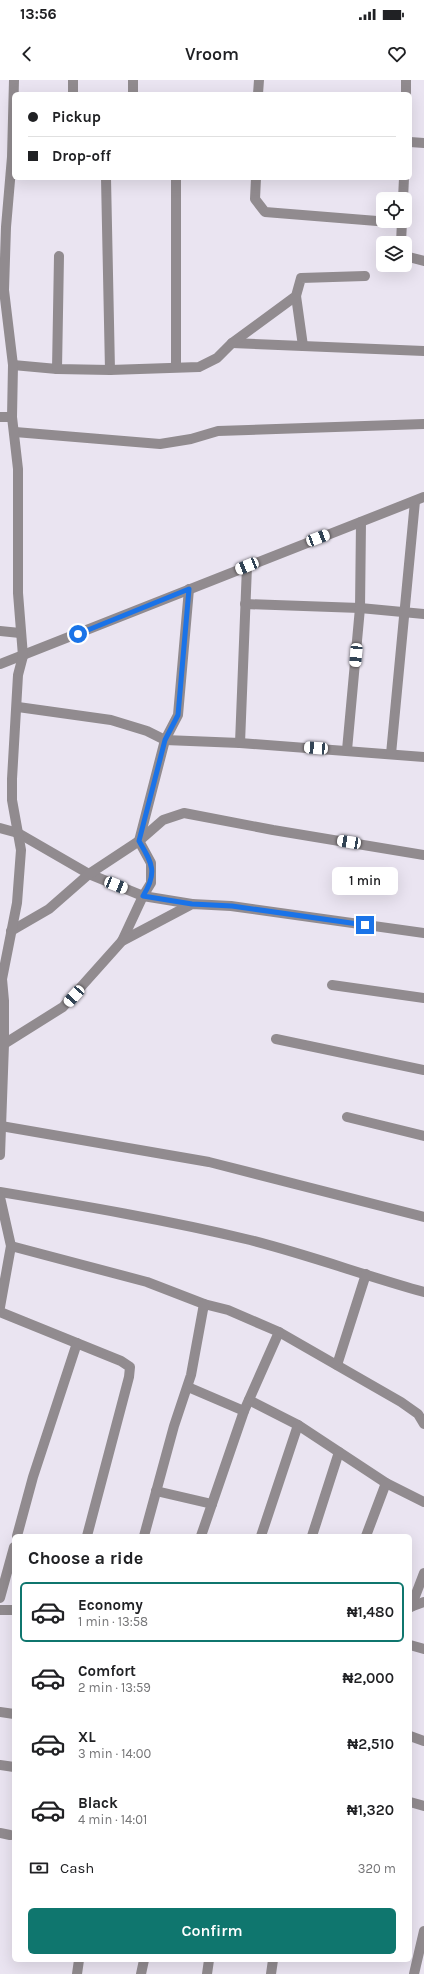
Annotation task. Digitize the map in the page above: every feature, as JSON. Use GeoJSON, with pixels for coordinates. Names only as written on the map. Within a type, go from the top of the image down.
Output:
{"type":"FeatureCollection","features":[{"type":"Feature","properties":{"kind":"street"},"geometry":{"type":"LineString","coordinates":[[14,80],[14,92]]}},
{"type":"Feature","properties":{"kind":"street"},"geometry":{"type":"LineString","coordinates":[[73,80],[73,92]]}},
{"type":"Feature","properties":{"kind":"street"},"geometry":{"type":"LineString","coordinates":[[132,80],[132,92]]}},
{"type":"Feature","properties":{"kind":"street"},"geometry":{"type":"LineString","coordinates":[[258,92],[259,80]]}},
{"type":"Feature","properties":{"kind":"street"},"geometry":{"type":"LineString","coordinates":[[406,80],[406,92]]}},
{"type":"Feature","properties":{"kind":"street"},"geometry":{"type":"LineString","coordinates":[[412,142],[424,143]]}},
{"type":"Feature","properties":{"kind":"street"},"geometry":{"type":"LineString","coordinates":[[0,1155],[4,1044],[4,1002],[2,979],[4,950],[11,931],[21,874],[21,850],[16,815],[12,800],[12,779],[18,707],[18,674],[23,656],[20,634],[18,594],[18,469],[15,432],[12,417],[12,366],[4,290],[6,227],[12,167]]}},
{"type":"Feature","properties":{"kind":"street"},"geometry":{"type":"LineString","coordinates":[[106,180],[110,370]]}},
{"type":"Feature","properties":{"kind":"street"},"geometry":{"type":"LineString","coordinates":[[176,180],[176,368]]}},
{"type":"Feature","properties":{"kind":"street"},"geometry":{"type":"LineString","coordinates":[[256,180],[255,199],[265,212],[376,220]]}},
{"type":"Feature","properties":{"kind":"street"},"geometry":{"type":"LineString","coordinates":[[403,192],[404,180]]}},
{"type":"Feature","properties":{"kind":"street"},"geometry":{"type":"LineString","coordinates":[[57,369],[59,256]]}},
{"type":"Feature","properties":{"kind":"street"},"geometry":{"type":"LineString","coordinates":[[412,258],[424,261]]}},
{"type":"Feature","properties":{"kind":"street"},"geometry":{"type":"LineString","coordinates":[[303,346],[296,296],[301,278],[365,276]]}},
{"type":"Feature","properties":{"kind":"street"},"geometry":{"type":"LineString","coordinates":[[12,366],[110,370],[199,367],[217,358],[232,343],[296,296]]}},
{"type":"Feature","properties":{"kind":"street"},"geometry":{"type":"LineString","coordinates":[[232,343],[424,351]]}},
{"type":"Feature","properties":{"kind":"street"},"geometry":{"type":"LineString","coordinates":[[0,417],[12,417]]}},
{"type":"Feature","properties":{"kind":"street"},"geometry":{"type":"LineString","coordinates":[[15,432],[160,444],[191,439],[218,431],[424,424]]}},
{"type":"Feature","properties":{"kind":"street"},"geometry":{"type":"LineString","coordinates":[[0,664],[419,499],[404,613],[391,754]]}},
{"type":"Feature","properties":{"kind":"street"},"geometry":{"type":"LineString","coordinates":[[347,750],[360,608],[361,522]]}},
{"type":"Feature","properties":{"kind":"street"},"geometry":{"type":"LineString","coordinates":[[240,742],[247,566]]}},
{"type":"Feature","properties":{"kind":"street"},"geometry":{"type":"LineString","coordinates":[[4,1044],[63,1007],[122,941],[143,896],[151,883],[151,862],[139,841],[165,740],[178,715],[189,589]]}},
{"type":"Feature","properties":{"kind":"street"},"geometry":{"type":"LineString","coordinates":[[245,604],[360,608],[424,614]]}},
{"type":"Feature","properties":{"kind":"street"},"geometry":{"type":"LineString","coordinates":[[0,631],[20,634]]}},
{"type":"Feature","properties":{"kind":"street"},"geometry":{"type":"LineString","coordinates":[[18,707],[111,720],[147,731],[165,740],[240,742],[424,757]]}},
{"type":"Feature","properties":{"kind":"street"},"geometry":{"type":"LineString","coordinates":[[11,931],[48,909],[89,874],[139,841],[163,820],[184,813],[273,830],[424,855]]}},
{"type":"Feature","properties":{"kind":"street"},"geometry":{"type":"LineString","coordinates":[[0,828],[18,833],[89,874],[143,896],[192,904],[232,906],[424,933]]}},
{"type":"Feature","properties":{"kind":"street"},"geometry":{"type":"LineString","coordinates":[[122,941],[192,904]]}},
{"type":"Feature","properties":{"kind":"street"},"geometry":{"type":"LineString","coordinates":[[332,985],[424,998]]}},
{"type":"Feature","properties":{"kind":"street"},"geometry":{"type":"LineString","coordinates":[[276,1039],[424,1070]]}},
{"type":"Feature","properties":{"kind":"street"},"geometry":{"type":"LineString","coordinates":[[347,1117],[424,1136]]}},
{"type":"Feature","properties":{"kind":"street"},"geometry":{"type":"LineString","coordinates":[[1,1126],[209,1162],[424,1216]]}},
{"type":"Feature","properties":{"kind":"street"},"geometry":{"type":"LineString","coordinates":[[0,1192],[137,1215],[250,1241],[424,1292]]}},
{"type":"Feature","properties":{"kind":"street"},"geometry":{"type":"LineString","coordinates":[[0,1197],[3,1224],[11,1246],[0,1306],[77,1343],[121,1361],[130,1367],[129,1376],[88,1534]]}},
{"type":"Feature","properties":{"kind":"street"},"geometry":{"type":"LineString","coordinates":[[11,1246],[147,1282],[204,1304],[228,1310],[279,1332],[401,1402],[418,1414],[424,1424]]}},
{"type":"Feature","properties":{"kind":"street"},"geometry":{"type":"LineString","coordinates":[[337,1365],[366,1274]]}},
{"type":"Feature","properties":{"kind":"street"},"geometry":{"type":"LineString","coordinates":[[145,1534],[188,1387],[204,1304]]}},
{"type":"Feature","properties":{"kind":"street"},"geometry":{"type":"LineString","coordinates":[[202,1534],[244,1410],[279,1332]]}},
{"type":"Feature","properties":{"kind":"street"},"geometry":{"type":"LineString","coordinates":[[18,1534],[33,1477],[77,1343]]}},
{"type":"Feature","properties":{"kind":"street"},"geometry":{"type":"LineString","coordinates":[[188,1387],[244,1410]]}},
{"type":"Feature","properties":{"kind":"street"},"geometry":{"type":"LineString","coordinates":[[249,1400],[298,1425],[386,1483],[424,1502]]}},
{"type":"Feature","properties":{"kind":"street"},"geometry":{"type":"LineString","coordinates":[[262,1534],[298,1425]]}},
{"type":"Feature","properties":{"kind":"street"},"geometry":{"type":"LineString","coordinates":[[313,1534],[339,1452]]}},
{"type":"Feature","properties":{"kind":"street"},"geometry":{"type":"LineString","coordinates":[[367,1534],[386,1483]]}},
{"type":"Feature","properties":{"kind":"street"},"geometry":{"type":"LineString","coordinates":[[156,1491],[212,1504]]}},
{"type":"Feature","properties":{"kind":"street"},"geometry":{"type":"LineString","coordinates":[[0,1598],[12,1554]]}},
{"type":"Feature","properties":{"kind":"street"},"geometry":{"type":"LineString","coordinates":[[412,1604],[424,1573]]}},
{"type":"Feature","properties":{"kind":"street"},"geometry":{"type":"LineString","coordinates":[[412,1607],[424,1602]]}},
{"type":"Feature","properties":{"kind":"street"},"geometry":{"type":"LineString","coordinates":[[0,1610],[12,1610]]}},
{"type":"Feature","properties":{"kind":"street"},"geometry":{"type":"LineString","coordinates":[[412,1646],[424,1649]]}},
{"type":"Feature","properties":{"kind":"street"},"geometry":{"type":"LineString","coordinates":[[0,1712],[12,1714]]}},
{"type":"Feature","properties":{"kind":"street"},"geometry":{"type":"LineString","coordinates":[[412,1737],[424,1741]]}},
{"type":"Feature","properties":{"kind":"street"},"geometry":{"type":"LineString","coordinates":[[0,1765],[12,1767]]}},
{"type":"Feature","properties":{"kind":"street"},"geometry":{"type":"LineString","coordinates":[[412,1803],[424,1806]]}},
{"type":"Feature","properties":{"kind":"street"},"geometry":{"type":"LineString","coordinates":[[414,1974],[424,1931]]}},
{"type":"Feature","properties":{"kind":"street"},"geometry":{"type":"LineString","coordinates":[[77,1974],[79,1962]]}},
{"type":"Feature","properties":{"kind":"street"},"geometry":{"type":"LineString","coordinates":[[142,1974],[144,1962]]}},
{"type":"Feature","properties":{"kind":"street"},"geometry":{"type":"LineString","coordinates":[[207,1974],[209,1962]]}},
{"type":"Feature","properties":{"kind":"street"},"geometry":{"type":"LineString","coordinates":[[270,1974],[273,1962]]}},
{"type":"Feature","properties":{"kind":"route"},"geometry":{"type":"LineString","coordinates":[[78,634],[189,589],[178,715],[165,740],[139,841],[151,862],[151,883],[143,896],[192,904],[232,906],[365,925]]}}]}
